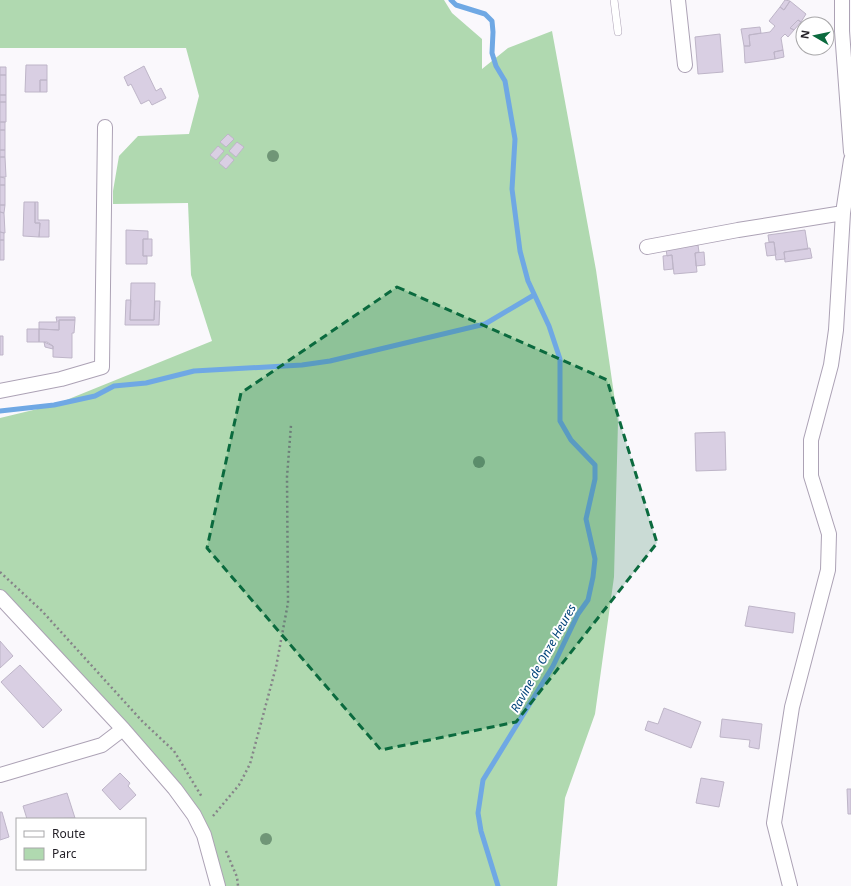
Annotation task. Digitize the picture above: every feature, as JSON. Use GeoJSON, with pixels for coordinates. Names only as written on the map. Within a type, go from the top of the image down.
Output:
{"type":"FeatureCollection","features":[{"type":"Feature","properties":{"kind":"street"},"geometry":{"type":"LineString","coordinates":[[678,0],[685,65]]}},
{"type":"Feature","properties":{"kind":"street"},"geometry":{"type":"LineString","coordinates":[[842,0],[842,31],[851,152]]}},
{"type":"Feature","properties":{"kind":"street"},"geometry":{"type":"LineString","coordinates":[[0,391],[61,379],[102,367],[105,127]]}},
{"type":"Feature","properties":{"kind":"street"},"geometry":{"type":"LineString","coordinates":[[790,886],[774,823],[792,707],[828,570],[829,534],[811,476],[811,440],[831,365],[836,330],[843,213],[851,160]]}},
{"type":"Feature","properties":{"kind":"street"},"geometry":{"type":"LineString","coordinates":[[647,248],[738,230],[843,213]]}},
{"type":"Feature","properties":{"kind":"street"},"geometry":{"type":"LineString","coordinates":[[0,597],[123,729],[175,789],[194,815],[204,835],[218,886]]}},
{"type":"Feature","properties":{"kind":"street"},"geometry":{"type":"LineString","coordinates":[[0,775],[102,745],[123,729]]}},
{"type":"Feature","properties":{"kind":"lane"},"geometry":{"type":"LineString","coordinates":[[614,0],[618,32]]}},
{"type":"Feature","properties":{"kind":"path"},"geometry":{"type":"LineString","coordinates":[[213,816],[238,785],[250,764],[276,667],[288,603],[287,477],[291,425]]}},
{"type":"Feature","properties":{"kind":"highlighted area"},"geometry":{"type":"Polygon","coordinates":[[[397,287],[607,380],[657,543],[516,722],[381,750],[207,548],[241,393],[397,287]]]}},
{"type":"Feature","properties":{"kind":"green space"},"geometry":{"type":"Polygon","coordinates":[[[0,0],[444,0],[452,13],[482,39],[482,69],[508,48],[552,31],[596,270],[618,422],[614,577],[595,714],[565,798],[557,886],[218,886],[194,815],[0,597],[0,418],[54,405],[212,341],[191,275],[188,203],[113,204],[113,191],[119,156],[138,136],[189,134],[199,96],[186,48],[0,48],[0,0]]]}},
{"type":"Feature","properties":{"kind":"building"},"geometry":{"type":"Polygon","coordinates":[[[785,0],[790,1],[784,10],[780,7],[785,0]]]}},
{"type":"Feature","properties":{"kind":"building"},"geometry":{"type":"Polygon","coordinates":[[[790,1],[806,14],[805,16],[795,16],[795,23],[790,28],[794,30],[788,37],[785,34],[781,38],[783,50],[774,52],[775,59],[745,63],[744,46],[750,46],[749,35],[770,32],[775,26],[769,21],[780,7],[784,10],[790,1]]]}},
{"type":"Feature","properties":{"kind":"building"},"geometry":{"type":"Polygon","coordinates":[[[795,23],[794,30],[790,28],[795,23]]]}},
{"type":"Feature","properties":{"kind":"building"},"geometry":{"type":"Polygon","coordinates":[[[760,27],[761,33],[749,35],[750,46],[744,46],[741,29],[760,27]]]}},
{"type":"Feature","properties":{"kind":"building"},"geometry":{"type":"Polygon","coordinates":[[[720,34],[723,72],[698,74],[695,37],[720,34]]]}},
{"type":"Feature","properties":{"kind":"building"},"geometry":{"type":"Polygon","coordinates":[[[783,50],[784,57],[775,59],[774,52],[783,50]]]}},
{"type":"Feature","properties":{"kind":"building"},"geometry":{"type":"Polygon","coordinates":[[[26,65],[47,65],[47,80],[40,80],[40,92],[25,92],[26,65]]]}},
{"type":"Feature","properties":{"kind":"building"},"geometry":{"type":"Polygon","coordinates":[[[144,66],[156,91],[161,88],[166,98],[152,105],[149,100],[141,104],[131,84],[128,86],[124,77],[144,66]]]}},
{"type":"Feature","properties":{"kind":"building"},"geometry":{"type":"Polygon","coordinates":[[[0,67],[6,67],[6,75],[0,75],[0,67]]]}},
{"type":"Feature","properties":{"kind":"building"},"geometry":{"type":"Polygon","coordinates":[[[0,75],[6,75],[6,95],[0,95],[0,75]]]}},
{"type":"Feature","properties":{"kind":"building"},"geometry":{"type":"Polygon","coordinates":[[[40,80],[47,80],[47,92],[40,92],[40,80]]]}},
{"type":"Feature","properties":{"kind":"building"},"geometry":{"type":"Polygon","coordinates":[[[0,95],[6,95],[6,102],[0,102],[0,95]]]}},
{"type":"Feature","properties":{"kind":"building"},"geometry":{"type":"Polygon","coordinates":[[[0,102],[6,102],[6,122],[0,122],[0,102]]]}},
{"type":"Feature","properties":{"kind":"building"},"geometry":{"type":"Polygon","coordinates":[[[0,122],[5,122],[5,130],[0,130],[0,122]]]}},
{"type":"Feature","properties":{"kind":"building"},"geometry":{"type":"Polygon","coordinates":[[[0,130],[5,130],[5,150],[0,150],[0,130]]]}},
{"type":"Feature","properties":{"kind":"building"},"geometry":{"type":"Polygon","coordinates":[[[228,134],[234,139],[226,147],[220,142],[228,134]]]}},
{"type":"Feature","properties":{"kind":"building"},"geometry":{"type":"Polygon","coordinates":[[[237,142],[244,147],[236,157],[229,151],[237,142]]]}},
{"type":"Feature","properties":{"kind":"building"},"geometry":{"type":"Polygon","coordinates":[[[218,146],[224,151],[216,160],[210,155],[218,146]]]}},
{"type":"Feature","properties":{"kind":"building"},"geometry":{"type":"Polygon","coordinates":[[[0,150],[5,150],[5,157],[0,157],[0,150]]]}},
{"type":"Feature","properties":{"kind":"building"},"geometry":{"type":"Polygon","coordinates":[[[227,154],[234,160],[226,169],[219,163],[227,154]]]}},
{"type":"Feature","properties":{"kind":"building"},"geometry":{"type":"Polygon","coordinates":[[[0,157],[5,157],[6,177],[0,177],[0,157]]]}},
{"type":"Feature","properties":{"kind":"building"},"geometry":{"type":"Polygon","coordinates":[[[0,177],[5,178],[5,185],[0,185],[0,177]]]}},
{"type":"Feature","properties":{"kind":"building"},"geometry":{"type":"Polygon","coordinates":[[[0,185],[5,185],[5,205],[0,205],[0,185]]]}},
{"type":"Feature","properties":{"kind":"building"},"geometry":{"type":"Polygon","coordinates":[[[24,202],[35,202],[35,223],[40,223],[39,237],[23,236],[24,202]]]}},
{"type":"Feature","properties":{"kind":"building"},"geometry":{"type":"Polygon","coordinates":[[[35,202],[38,202],[38,220],[49,220],[49,237],[39,237],[40,223],[35,223],[35,202]]]}},
{"type":"Feature","properties":{"kind":"building"},"geometry":{"type":"Polygon","coordinates":[[[0,205],[5,205],[4,213],[0,212],[0,205]]]}},
{"type":"Feature","properties":{"kind":"building"},"geometry":{"type":"Polygon","coordinates":[[[0,212],[4,213],[5,233],[0,232],[0,212]]]}},
{"type":"Feature","properties":{"kind":"building"},"geometry":{"type":"Polygon","coordinates":[[[126,230],[148,231],[148,239],[143,239],[143,256],[147,256],[147,264],[126,264],[126,230]]]}},
{"type":"Feature","properties":{"kind":"building"},"geometry":{"type":"Polygon","coordinates":[[[805,230],[808,249],[784,252],[785,259],[776,260],[774,242],[769,242],[768,235],[805,230]]]}},
{"type":"Feature","properties":{"kind":"building"},"geometry":{"type":"Polygon","coordinates":[[[0,232],[4,233],[4,240],[0,240],[0,232]]]}},
{"type":"Feature","properties":{"kind":"building"},"geometry":{"type":"Polygon","coordinates":[[[143,239],[152,239],[152,256],[143,256],[143,239]]]}},
{"type":"Feature","properties":{"kind":"building"},"geometry":{"type":"Polygon","coordinates":[[[0,240],[4,240],[4,260],[0,260],[0,240]]]}},
{"type":"Feature","properties":{"kind":"building"},"geometry":{"type":"Polygon","coordinates":[[[774,242],[776,255],[767,256],[765,243],[774,242]]]}},
{"type":"Feature","properties":{"kind":"building"},"geometry":{"type":"Polygon","coordinates":[[[698,245],[699,252],[695,253],[697,272],[674,274],[672,255],[667,256],[666,249],[698,245]]]}},
{"type":"Feature","properties":{"kind":"building"},"geometry":{"type":"Polygon","coordinates":[[[810,248],[812,258],[785,262],[784,252],[810,248]]]}},
{"type":"Feature","properties":{"kind":"building"},"geometry":{"type":"Polygon","coordinates":[[[704,252],[705,265],[696,266],[695,253],[704,252]]]}},
{"type":"Feature","properties":{"kind":"building"},"geometry":{"type":"Polygon","coordinates":[[[672,255],[673,269],[664,270],[663,256],[672,255]]]}},
{"type":"Feature","properties":{"kind":"building"},"geometry":{"type":"Polygon","coordinates":[[[131,283],[155,283],[154,320],[130,320],[131,283]]]}},
{"type":"Feature","properties":{"kind":"building"},"geometry":{"type":"Polygon","coordinates":[[[126,300],[131,300],[130,320],[154,320],[155,301],[160,301],[159,325],[125,325],[126,300]]]}},
{"type":"Feature","properties":{"kind":"building"},"geometry":{"type":"Polygon","coordinates":[[[56,317],[75,317],[75,320],[59,320],[59,330],[39,329],[39,322],[57,322],[56,317]]]}},
{"type":"Feature","properties":{"kind":"building"},"geometry":{"type":"Polygon","coordinates":[[[59,320],[75,320],[74,333],[72,333],[72,358],[53,357],[53,346],[47,342],[39,342],[39,329],[59,330],[59,320]]]}},
{"type":"Feature","properties":{"kind":"building"},"geometry":{"type":"Polygon","coordinates":[[[27,329],[39,329],[39,342],[27,342],[27,329]]]}},
{"type":"Feature","properties":{"kind":"building"},"geometry":{"type":"Polygon","coordinates":[[[0,336],[3,336],[3,355],[0,355],[0,336]]]}},
{"type":"Feature","properties":{"kind":"building"},"geometry":{"type":"Polygon","coordinates":[[[44,342],[53,346],[53,349],[45,347],[44,342]]]}},
{"type":"Feature","properties":{"kind":"building"},"geometry":{"type":"Polygon","coordinates":[[[725,432],[726,470],[696,471],[695,433],[725,432]]]}},
{"type":"Feature","properties":{"kind":"building"},"geometry":{"type":"Polygon","coordinates":[[[749,606],[795,613],[793,633],[745,626],[749,606]]]}},
{"type":"Feature","properties":{"kind":"building"},"geometry":{"type":"Polygon","coordinates":[[[0,641],[13,656],[0,668],[0,641]]]}},
{"type":"Feature","properties":{"kind":"building"},"geometry":{"type":"Polygon","coordinates":[[[20,665],[62,710],[43,728],[1,682],[20,665]]]}},
{"type":"Feature","properties":{"kind":"building"},"geometry":{"type":"Polygon","coordinates":[[[664,708],[701,722],[691,748],[645,730],[648,721],[658,724],[664,708]]]}},
{"type":"Feature","properties":{"kind":"building"},"geometry":{"type":"Polygon","coordinates":[[[722,719],[762,724],[759,749],[749,747],[750,740],[720,737],[722,719]]]}},
{"type":"Feature","properties":{"kind":"building"},"geometry":{"type":"Polygon","coordinates":[[[120,773],[130,783],[128,786],[136,795],[120,810],[102,790],[120,773]]]}},
{"type":"Feature","properties":{"kind":"building"},"geometry":{"type":"Polygon","coordinates":[[[701,778],[724,782],[719,807],[696,803],[701,778]]]}},
{"type":"Feature","properties":{"kind":"building"},"geometry":{"type":"Polygon","coordinates":[[[847,789],[851,789],[851,814],[848,814],[847,789]]]}},
{"type":"Feature","properties":{"kind":"building"},"geometry":{"type":"Polygon","coordinates":[[[67,793],[75,818],[27,818],[23,806],[67,793]]]}},
{"type":"Feature","properties":{"kind":"building"},"geometry":{"type":"Polygon","coordinates":[[[0,812],[2,812],[9,837],[0,840],[0,812]]]}},
{"type":"Feature","properties":{"kind":"waterway","name":"Ravine de Onze Heures"},"geometry":{"type":"LineString","coordinates":[[451,0],[456,5],[485,14],[492,21],[492,53],[496,66],[505,81],[515,139],[512,189],[520,251],[528,281],[549,326],[560,359],[560,421],[571,440],[595,465],[595,479],[586,519],[595,559],[588,600],[578,614],[553,666],[483,780],[478,813],[481,831],[498,886]]}},
{"type":"Feature","properties":{"kind":"waterway"},"geometry":{"type":"LineString","coordinates":[[0,411],[54,405],[95,396],[114,386],[146,383],[194,371],[302,365],[330,361],[485,324],[534,295]]}}]}
